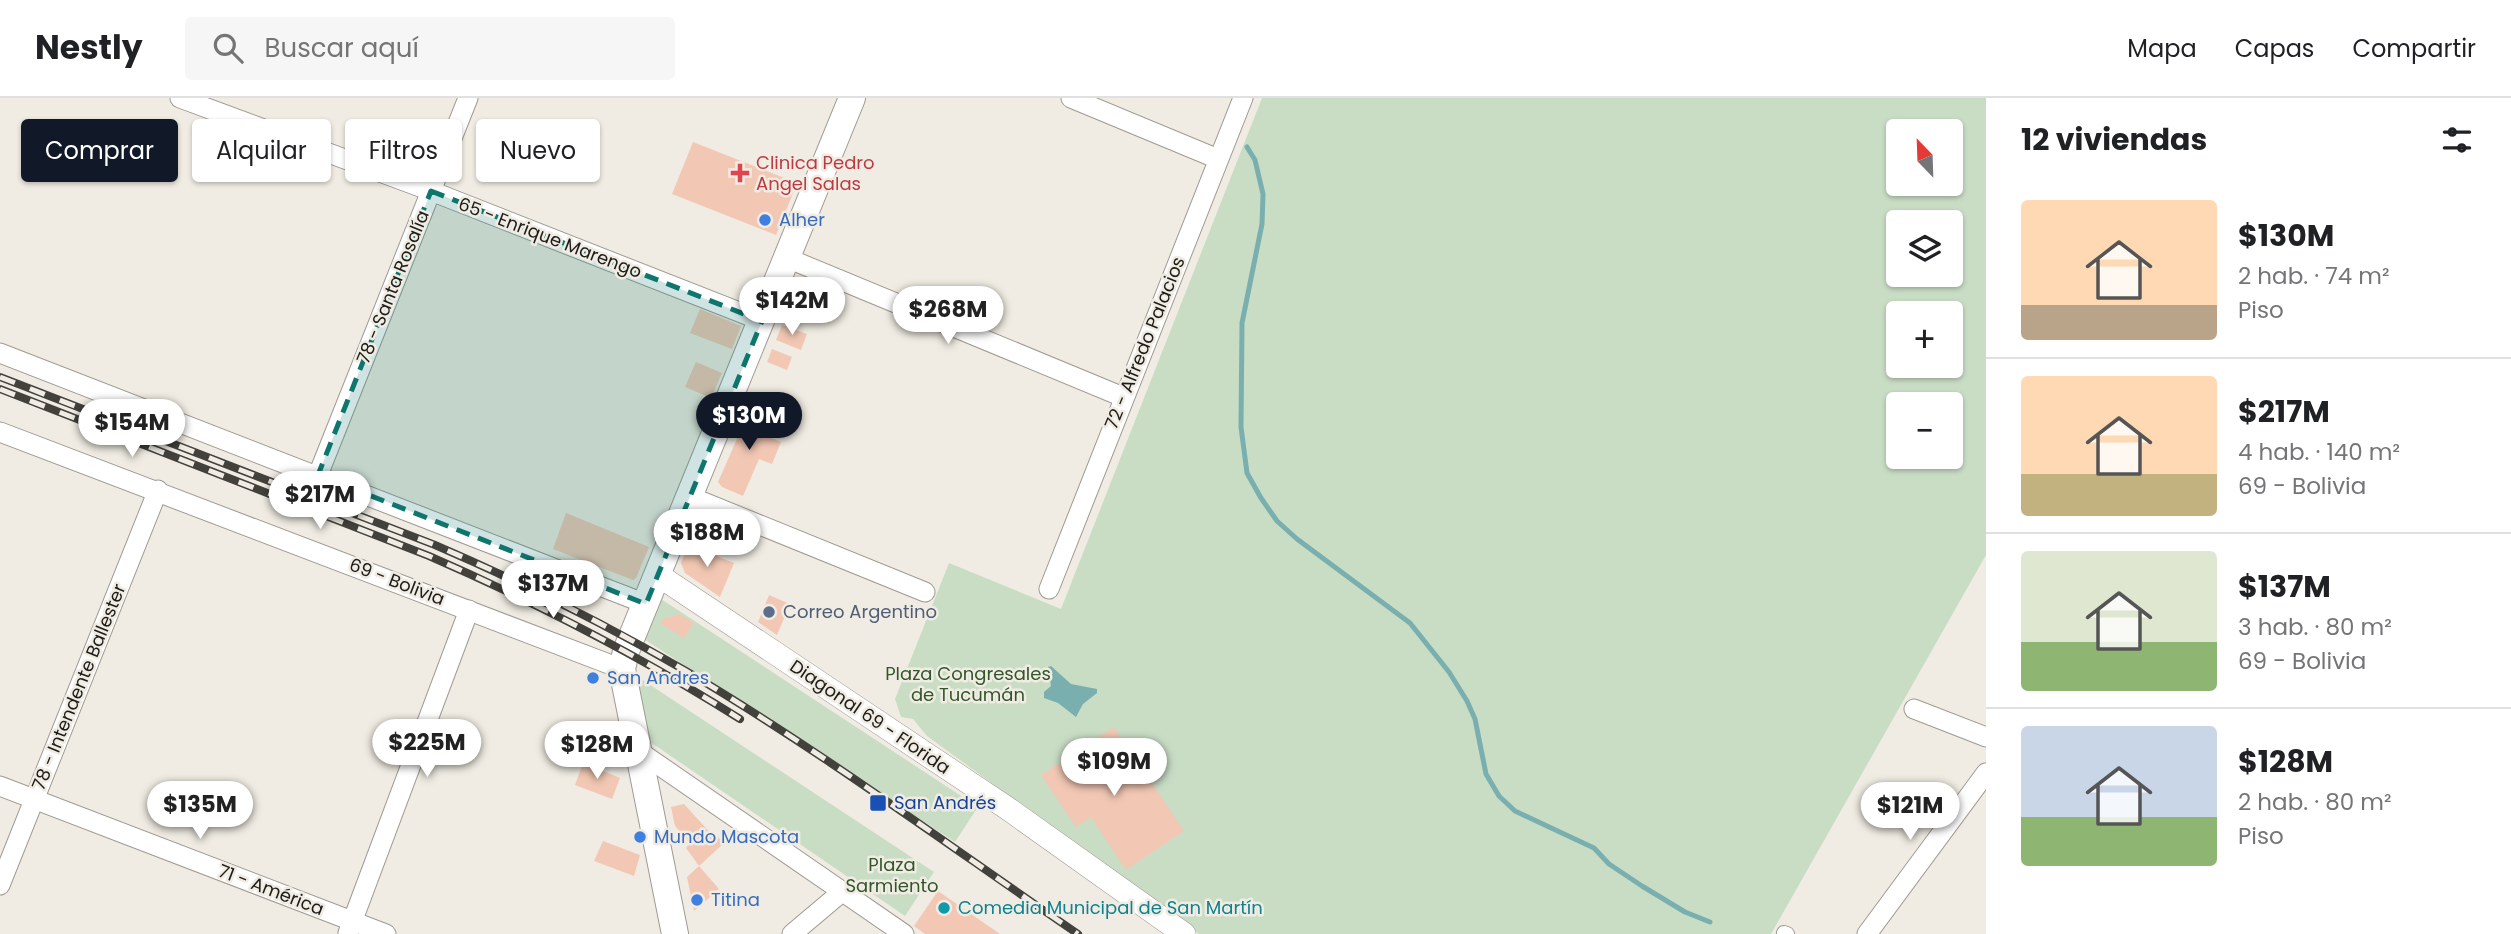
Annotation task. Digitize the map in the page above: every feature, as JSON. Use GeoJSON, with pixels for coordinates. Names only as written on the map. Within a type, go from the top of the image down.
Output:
{"type":"FeatureCollection","features":[{"type":"Feature","properties":{"kind":"main road"},"geometry":{"type":"LineString","coordinates":[[675,934],[622,669],[852,98]]}},
{"type":"Feature","properties":{"kind":"street","name":"65 - Enrique Marengo"},"geometry":{"type":"LineString","coordinates":[[180,98],[431,191],[762,321]]}},
{"type":"Feature","properties":{"kind":"street","name":"78 - Santa Rosalía"},"geometry":{"type":"LineString","coordinates":[[318,475],[468,98]]}},
{"type":"Feature","properties":{"kind":"street"},"geometry":{"type":"LineString","coordinates":[[1071,98],[1218,159]]}},
{"type":"Feature","properties":{"kind":"street","name":"72 - Alfredo Palacios"},"geometry":{"type":"LineString","coordinates":[[1049,589],[1243,98]]}},
{"type":"Feature","properties":{"kind":"street"},"geometry":{"type":"LineString","coordinates":[[787,258],[1123,397]]}},
{"type":"Feature","properties":{"kind":"street"},"geometry":{"type":"LineString","coordinates":[[0,353],[646,604]]}},
{"type":"Feature","properties":{"kind":"street","name":"69 - Bolivia"},"geometry":{"type":"LineString","coordinates":[[0,420],[64,445],[93,466]]}},
{"type":"Feature","properties":{"kind":"street","name":"69 - Bolivia"},"geometry":{"type":"LineString","coordinates":[[0,432],[622,669]]}},
{"type":"Feature","properties":{"kind":"street","name":"78 - Intendente Ballester"},"geometry":{"type":"LineString","coordinates":[[0,885],[158,490]]}},
{"type":"Feature","properties":{"kind":"street"},"geometry":{"type":"LineString","coordinates":[[691,496],[925,592]]}},
{"type":"Feature","properties":{"kind":"street","name":"Diagonal 69 - Florida"},"geometry":{"type":"LineString","coordinates":[[658,575],[998,803],[1184,934]]}},
{"type":"Feature","properties":{"kind":"street"},"geometry":{"type":"LineString","coordinates":[[350,928],[469,610]]}},
{"type":"Feature","properties":{"kind":"street"},"geometry":{"type":"LineString","coordinates":[[1914,709],[1986,737]]}},
{"type":"Feature","properties":{"kind":"street"},"geometry":{"type":"LineString","coordinates":[[638,750],[904,934]]}},
{"type":"Feature","properties":{"kind":"street"},"geometry":{"type":"LineString","coordinates":[[1867,934],[1986,773]]}},
{"type":"Feature","properties":{"kind":"street","name":"71 - América"},"geometry":{"type":"LineString","coordinates":[[0,786],[350,928],[386,934]]}},
{"type":"Feature","properties":{"kind":"street"},"geometry":{"type":"LineString","coordinates":[[792,934],[843,891]]}},
{"type":"Feature","properties":{"kind":"highlighted area"},"geometry":{"type":"Polygon","coordinates":[[[431,191],[762,321],[646,604],[318,475],[431,191]]]}},
{"type":"Feature","properties":{"kind":"green space","name":"Plaza Congresales de Tucumán"},"geometry":{"type":"Polygon","coordinates":[[[1262,98],[1986,98],[1986,555],[1771,934],[1199,934],[927,736],[913,719],[901,717],[895,699],[949,563],[1061,609],[1262,98]]]}},
{"type":"Feature","properties":{"kind":"green space"},"geometry":{"type":"Polygon","coordinates":[[[661,599],[978,807],[955,842],[644,639],[661,599]]]}},
{"type":"Feature","properties":{"kind":"green space","name":"Plaza Sarmiento"},"geometry":{"type":"Polygon","coordinates":[[[629,671],[934,872],[905,916],[643,737],[629,671]]]}},
{"type":"Feature","properties":{"kind":"water"},"geometry":{"type":"Polygon","coordinates":[[[1051,666],[1071,684],[1097,689],[1097,693],[1083,704],[1076,717],[1058,703],[1044,698],[1044,692],[1051,686],[1048,667],[1051,666]]]}},
{"type":"Feature","properties":{"kind":"building"},"geometry":{"type":"Polygon","coordinates":[[[693,142],[797,183],[776,235],[672,194],[693,142]]]}},
{"type":"Feature","properties":{"kind":"building"},"geometry":{"type":"Polygon","coordinates":[[[797,282],[838,298],[829,323],[787,307],[797,282]]]}},
{"type":"Feature","properties":{"kind":"building"},"geometry":{"type":"Polygon","coordinates":[[[700,309],[741,326],[732,349],[690,333],[700,309]]]}},
{"type":"Feature","properties":{"kind":"building"},"geometry":{"type":"Polygon","coordinates":[[[782,325],[807,334],[801,350],[776,340],[782,325]]]}},
{"type":"Feature","properties":{"kind":"building"},"geometry":{"type":"Polygon","coordinates":[[[772,349],[792,357],[787,370],[767,362],[772,349]]]}},
{"type":"Feature","properties":{"kind":"building"},"geometry":{"type":"Polygon","coordinates":[[[696,362],[722,373],[711,398],[685,387],[696,362]]]}},
{"type":"Feature","properties":{"kind":"building"},"geometry":{"type":"Polygon","coordinates":[[[752,405],[771,413],[762,434],[781,442],[772,464],[759,459],[743,496],[722,487],[718,482],[752,405]]]}},
{"type":"Feature","properties":{"kind":"building"},"geometry":{"type":"Polygon","coordinates":[[[566,513],[649,547],[636,578],[633,580],[553,549],[566,513]]]}},
{"type":"Feature","properties":{"kind":"building"},"geometry":{"type":"Polygon","coordinates":[[[688,545],[734,563],[720,597],[685,573],[681,563],[688,545]]]}},
{"type":"Feature","properties":{"kind":"building"},"geometry":{"type":"Polygon","coordinates":[[[769,595],[790,604],[777,635],[758,622],[769,595]]]}},
{"type":"Feature","properties":{"kind":"building"},"geometry":{"type":"Polygon","coordinates":[[[679,614],[694,623],[684,638],[661,624],[663,619],[679,614]]]}},
{"type":"Feature","properties":{"kind":"building"},"geometry":{"type":"Polygon","coordinates":[[[1114,727],[1184,831],[1126,870],[1091,817],[1076,827],[1041,775],[1114,727]]]}},
{"type":"Feature","properties":{"kind":"building"},"geometry":{"type":"Polygon","coordinates":[[[583,763],[620,778],[612,799],[575,785],[583,763]]]}},
{"type":"Feature","properties":{"kind":"building"},"geometry":{"type":"Polygon","coordinates":[[[684,804],[715,838],[717,836],[724,843],[699,866],[686,848],[690,843],[675,826],[671,807],[684,804]]]}},
{"type":"Feature","properties":{"kind":"building"},"geometry":{"type":"Polygon","coordinates":[[[603,841],[640,855],[634,876],[594,861],[603,841]]]}},
{"type":"Feature","properties":{"kind":"building"},"geometry":{"type":"Polygon","coordinates":[[[699,866],[719,889],[694,911],[687,877],[699,866]]]}},
{"type":"Feature","properties":{"kind":"building","name":"Comedia Municipal de San Martín"},"geometry":{"type":"Polygon","coordinates":[[[938,891],[1000,934],[925,934],[914,926],[938,891]]]}},
{"type":"Feature","properties":{"kind":"waterway"},"geometry":{"type":"LineString","coordinates":[[1247,147],[1255,160],[1263,194],[1262,224],[1242,323],[1241,427],[1247,473],[1261,498],[1277,521],[1297,539],[1410,623],[1449,672],[1467,701],[1475,719],[1486,774],[1499,796],[1515,811],[1594,848],[1609,864],[1642,886],[1685,912],[1710,922]]}},
{"type":"Feature","properties":{"kind":"railway"},"geometry":{"type":"LineString","coordinates":[[0,377],[435,545],[594,620],[686,671],[786,733],[1078,934]]}},
{"type":"Feature","properties":{"kind":"railway"},"geometry":{"type":"LineString","coordinates":[[0,389],[429,556],[626,652],[740,719]]}},
{"type":"Feature","properties":{"kind":"place","name":"Clinica Pedro Angel Salas"},"geometry":{"type":"Point","coordinates":[740,173]}},
{"type":"Feature","properties":{"kind":"place","name":"Alher"},"geometry":{"type":"Point","coordinates":[765,220]}},
{"type":"Feature","properties":{"kind":"place","name":"Correo Argentino"},"geometry":{"type":"Point","coordinates":[769,612]}},
{"type":"Feature","properties":{"kind":"place","name":"San Andres"},"geometry":{"type":"Point","coordinates":[593,678]}},
{"type":"Feature","properties":{"kind":"place","name":"San Andrés"},"geometry":{"type":"Point","coordinates":[878,803]}},
{"type":"Feature","properties":{"kind":"place","name":"Mundo Mascota"},"geometry":{"type":"Point","coordinates":[640,837]}},
{"type":"Feature","properties":{"kind":"place","name":"Titina"},"geometry":{"type":"Point","coordinates":[697,900]}},
{"type":"Feature","properties":{"kind":"place","name":"Comedia Municipal de San Martín"},"geometry":{"type":"Point","coordinates":[944,908]}}]}
